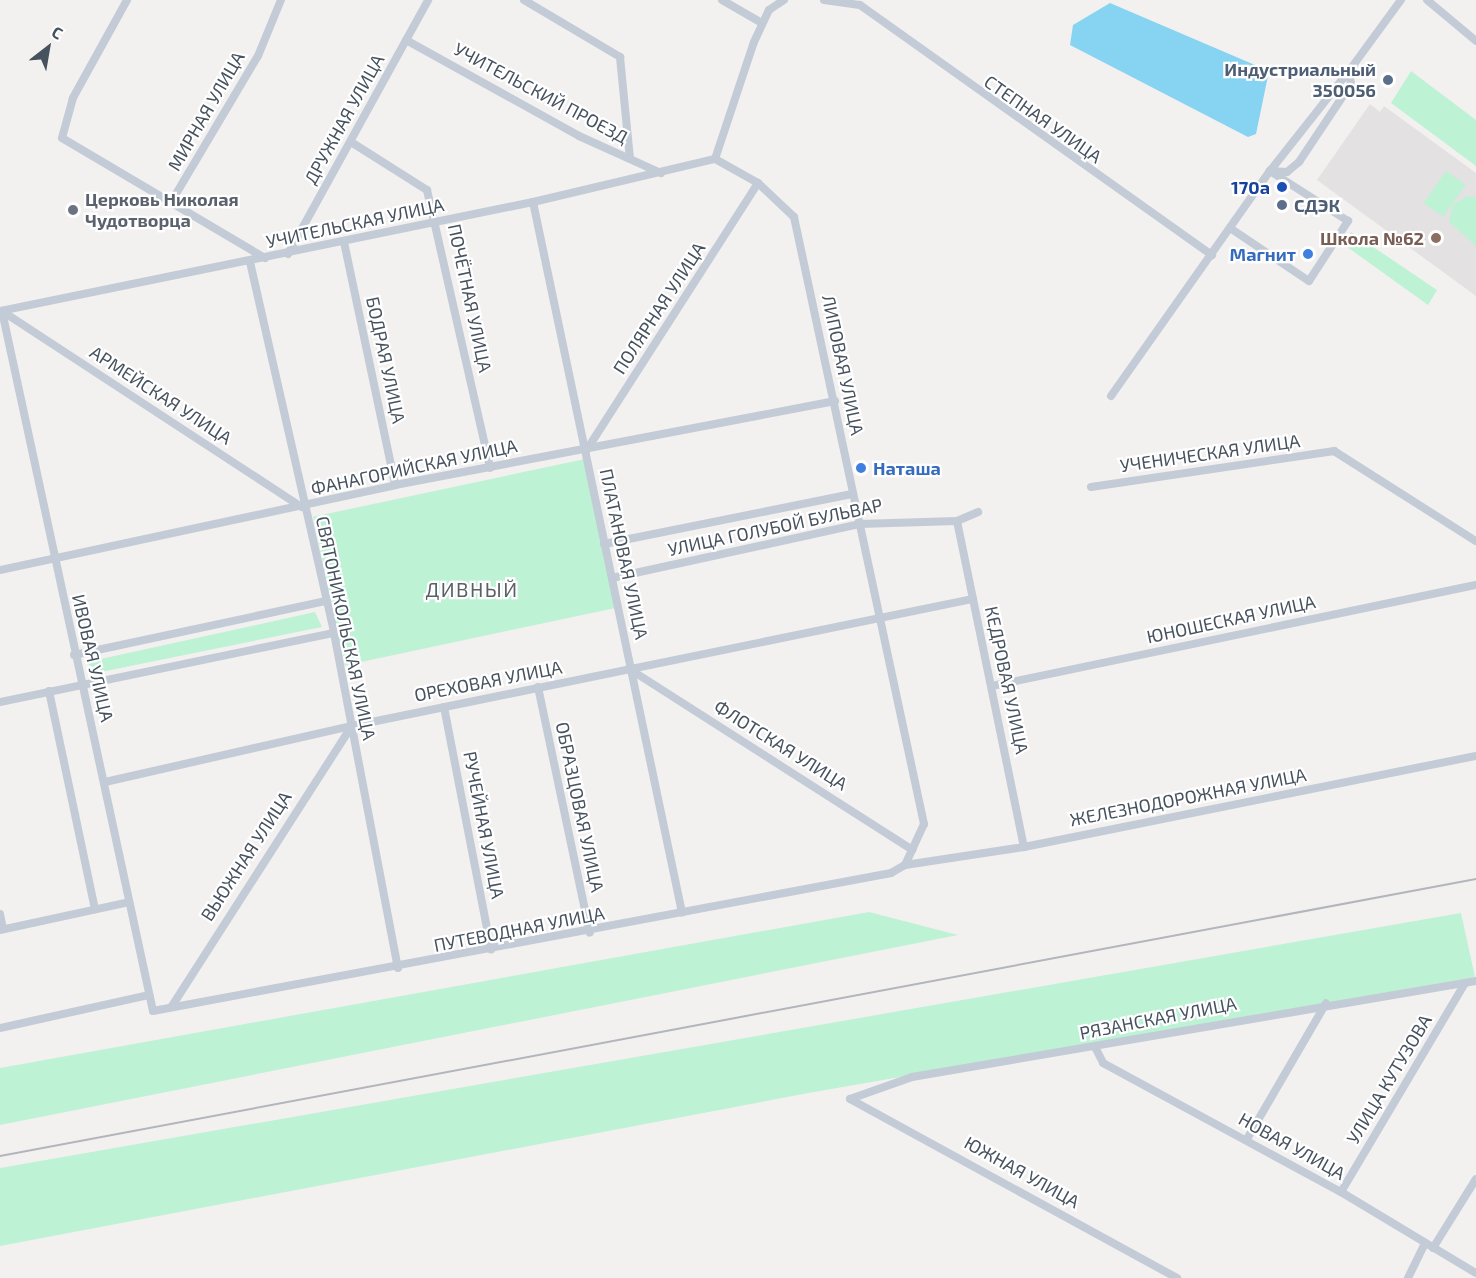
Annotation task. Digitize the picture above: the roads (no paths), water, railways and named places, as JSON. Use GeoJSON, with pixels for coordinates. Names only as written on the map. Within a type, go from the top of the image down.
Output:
{"type":"FeatureCollection","features":[{"type":"Feature","properties":{"kind":"street"},"geometry":{"type":"LineString","coordinates":[[127,0],[73,98],[62,138],[170,204],[265,258]]}},
{"type":"Feature","properties":{"kind":"street","name":"МИРНАЯ УЛИЦА"},"geometry":{"type":"LineString","coordinates":[[170,204],[258,56],[281,0]]}},
{"type":"Feature","properties":{"kind":"street","name":"ДРУЖНАЯ УЛИЦА"},"geometry":{"type":"LineString","coordinates":[[288,254],[428,0]]}},
{"type":"Feature","properties":{"kind":"street"},"geometry":{"type":"LineString","coordinates":[[524,0],[620,57],[630,159]]}},
{"type":"Feature","properties":{"kind":"street"},"geometry":{"type":"LineString","coordinates":[[722,0],[762,23]]}},
{"type":"Feature","properties":{"kind":"street"},"geometry":{"type":"LineString","coordinates":[[715,159],[762,23],[784,0]]}},
{"type":"Feature","properties":{"kind":"street"},"geometry":{"type":"LineString","coordinates":[[824,0],[860,2]]}},
{"type":"Feature","properties":{"kind":"street"},"geometry":{"type":"LineString","coordinates":[[1111,396],[1270,171],[1349,71],[1401,0]]}},
{"type":"Feature","properties":{"kind":"street"},"geometry":{"type":"LineString","coordinates":[[1427,0],[1476,40]]}},
{"type":"Feature","properties":{"kind":"street","name":"СТЕПНАЯ УЛИЦА"},"geometry":{"type":"LineString","coordinates":[[860,2],[1212,255]]}},
{"type":"Feature","properties":{"kind":"street","name":"УЧИТЕЛЬСКИЙ ПРОЕЗД"},"geometry":{"type":"LineString","coordinates":[[406,40],[630,159],[661,173]]}},
{"type":"Feature","properties":{"kind":"street"},"geometry":{"type":"LineString","coordinates":[[1270,171],[1287,172],[1299,162],[1351,84],[1349,71]]}},
{"type":"Feature","properties":{"kind":"street","name":"ПОЧЁТНАЯ УЛИЦА"},"geometry":{"type":"LineString","coordinates":[[351,142],[420,181],[437,222],[490,468]]}},
{"type":"Feature","properties":{"kind":"street","name":"УЧИТЕЛЬСКАЯ УЛИЦА"},"geometry":{"type":"LineString","coordinates":[[1,311],[250,262],[533,202],[715,159]]}},
{"type":"Feature","properties":{"kind":"street","name":"ЛИПОВАЯ УЛИЦА"},"geometry":{"type":"LineString","coordinates":[[715,159],[758,183],[794,217],[924,824],[912,850]]}},
{"type":"Feature","properties":{"kind":"street"},"geometry":{"type":"LineString","coordinates":[[1230,228],[1309,281],[1348,221],[1270,171]]}},
{"type":"Feature","properties":{"kind":"street","name":"ПОЛЯРНАЯ УЛИЦА"},"geometry":{"type":"LineString","coordinates":[[586,451],[758,183]]}},
{"type":"Feature","properties":{"kind":"street","name":"ПЛАТАНОВАЯ УЛИЦА"},"geometry":{"type":"LineString","coordinates":[[533,202],[682,913]]}},
{"type":"Feature","properties":{"kind":"street","name":"БОДРАЯ УЛИЦА"},"geometry":{"type":"LineString","coordinates":[[344,242],[395,485]]}},
{"type":"Feature","properties":{"kind":"street","name":"СВЯТОНИКОЛЬСКАЯ УЛИЦА"},"geometry":{"type":"LineString","coordinates":[[250,262],[302,507],[334,633],[398,968]]}},
{"type":"Feature","properties":{"kind":"street","name":"АРМЕЙСКАЯ УЛИЦА"},"geometry":{"type":"LineString","coordinates":[[1,311],[302,507]]}},
{"type":"Feature","properties":{"kind":"street","name":"ИВОВАЯ УЛИЦА"},"geometry":{"type":"LineString","coordinates":[[1,311],[153,1011]]}},
{"type":"Feature","properties":{"kind":"street","name":"ФАНАГОРИЙСКАЯ УЛИЦА"},"geometry":{"type":"LineString","coordinates":[[0,570],[302,507],[395,485],[586,451],[835,401]]}},
{"type":"Feature","properties":{"kind":"street","name":"УЧЕНИЧЕСКАЯ УЛИЦА"},"geometry":{"type":"LineString","coordinates":[[1091,487],[1334,451],[1476,541]]}},
{"type":"Feature","properties":{"kind":"street"},"geometry":{"type":"LineString","coordinates":[[604,544],[852,494]]}},
{"type":"Feature","properties":{"kind":"street","name":"УЛИЦА ГОЛУБОЙ БУЛЬВАР"},"geometry":{"type":"LineString","coordinates":[[612,578],[859,524],[957,520],[978,512]]}},
{"type":"Feature","properties":{"kind":"street","name":"КЕДРОВАЯ УЛИЦА"},"geometry":{"type":"LineString","coordinates":[[957,520],[1024,847]]}},
{"type":"Feature","properties":{"kind":"street","name":"ЮНОШЕСКАЯ УЛИЦА"},"geometry":{"type":"LineString","coordinates":[[992,686],[1476,585]]}},
{"type":"Feature","properties":{"kind":"street","name":"ОРЕХОВАЯ УЛИЦА"},"geometry":{"type":"LineString","coordinates":[[105,782],[351,726],[973,599]]}},
{"type":"Feature","properties":{"kind":"street"},"geometry":{"type":"LineString","coordinates":[[74,655],[326,601]]}},
{"type":"Feature","properties":{"kind":"street"},"geometry":{"type":"LineString","coordinates":[[0,702],[334,633]]}},
{"type":"Feature","properties":{"kind":"street","name":"ФЛОТСКАЯ УЛИЦА"},"geometry":{"type":"LineString","coordinates":[[631,670],[912,850]]}},
{"type":"Feature","properties":{"kind":"street","name":"ОБРАЗЦОВАЯ УЛИЦА"},"geometry":{"type":"LineString","coordinates":[[538,687],[590,933]]}},
{"type":"Feature","properties":{"kind":"street"},"geometry":{"type":"LineString","coordinates":[[49,691],[95,909]]}},
{"type":"Feature","properties":{"kind":"street","name":"РУЧЕЙНАЯ УЛИЦА"},"geometry":{"type":"LineString","coordinates":[[444,707],[492,949]]}},
{"type":"Feature","properties":{"kind":"street","name":"ВЬЮЖНАЯ УЛИЦА"},"geometry":{"type":"LineString","coordinates":[[172,1006],[351,726]]}},
{"type":"Feature","properties":{"kind":"street","name":"ЖЕЛЕЗНОДОРОЖНАЯ УЛИЦА"},"geometry":{"type":"LineString","coordinates":[[905,865],[1024,847],[1476,756]]}},
{"type":"Feature","properties":{"kind":"street"},"geometry":{"type":"LineString","coordinates":[[905,865],[912,850]]}},
{"type":"Feature","properties":{"kind":"street","name":"ПУТЕВОДНАЯ УЛИЦА"},"geometry":{"type":"LineString","coordinates":[[153,1011],[590,933],[891,873],[905,865]]}},
{"type":"Feature","properties":{"kind":"street"},"geometry":{"type":"LineString","coordinates":[[0,914],[2,929],[129,902]]}},
{"type":"Feature","properties":{"kind":"street","name":"РЯЗАНСКАЯ УЛИЦА"},"geometry":{"type":"LineString","coordinates":[[850,1099],[912,1077],[1095,1047],[1326,1003],[1476,981]]}},
{"type":"Feature","properties":{"kind":"street","name":"УЛИЦА КУТУЗОВА"},"geometry":{"type":"LineString","coordinates":[[1341,1191],[1465,983]]}},
{"type":"Feature","properties":{"kind":"street"},"geometry":{"type":"LineString","coordinates":[[0,1028],[149,994]]}},
{"type":"Feature","properties":{"kind":"street"},"geometry":{"type":"LineString","coordinates":[[1247,1139],[1326,1003]]}},
{"type":"Feature","properties":{"kind":"street","name":"НОВАЯ УЛИЦА"},"geometry":{"type":"LineString","coordinates":[[1095,1047],[1103,1062],[1341,1191],[1476,1273]]}},
{"type":"Feature","properties":{"kind":"street","name":"ЮЖНАЯ УЛИЦА"},"geometry":{"type":"LineString","coordinates":[[850,1099],[1177,1278]]}},
{"type":"Feature","properties":{"kind":"street"},"geometry":{"type":"LineString","coordinates":[[1408,1278],[1476,1179]]}},
{"type":"Feature","properties":{"kind":"water"},"geometry":{"type":"Polygon","coordinates":[[[1110,3],[1269,71],[1256,134],[1248,137],[1070,45],[1073,25],[1110,3]]]}},
{"type":"Feature","properties":{"kind":"railway"},"geometry":{"type":"LineString","coordinates":[[0,1156],[1476,879]]}},
{"type":"Feature","properties":{"kind":"place","name":"Индустриальный 350056"},"geometry":{"type":"Point","coordinates":[1388,80]}},
{"type":"Feature","properties":{"kind":"place","name":"170а"},"geometry":{"type":"Point","coordinates":[1282,187]}},
{"type":"Feature","properties":{"kind":"place","name":"СДЭК"},"geometry":{"type":"Point","coordinates":[1282,205]}},
{"type":"Feature","properties":{"kind":"place","name":"Церковь Николая Чудотворца"},"geometry":{"type":"Point","coordinates":[73,210]}},
{"type":"Feature","properties":{"kind":"place","name":"Школа №62"},"geometry":{"type":"Point","coordinates":[1436,238]}},
{"type":"Feature","properties":{"kind":"place","name":"Магнит"},"geometry":{"type":"Point","coordinates":[1308,254]}},
{"type":"Feature","properties":{"kind":"place","name":"Наташа"},"geometry":{"type":"Point","coordinates":[861,468]}},
{"type":"Feature","properties":{"kind":"district","name":"ДИВНЫЙ"},"geometry":{"type":"Point","coordinates":[472,589]}}]}
